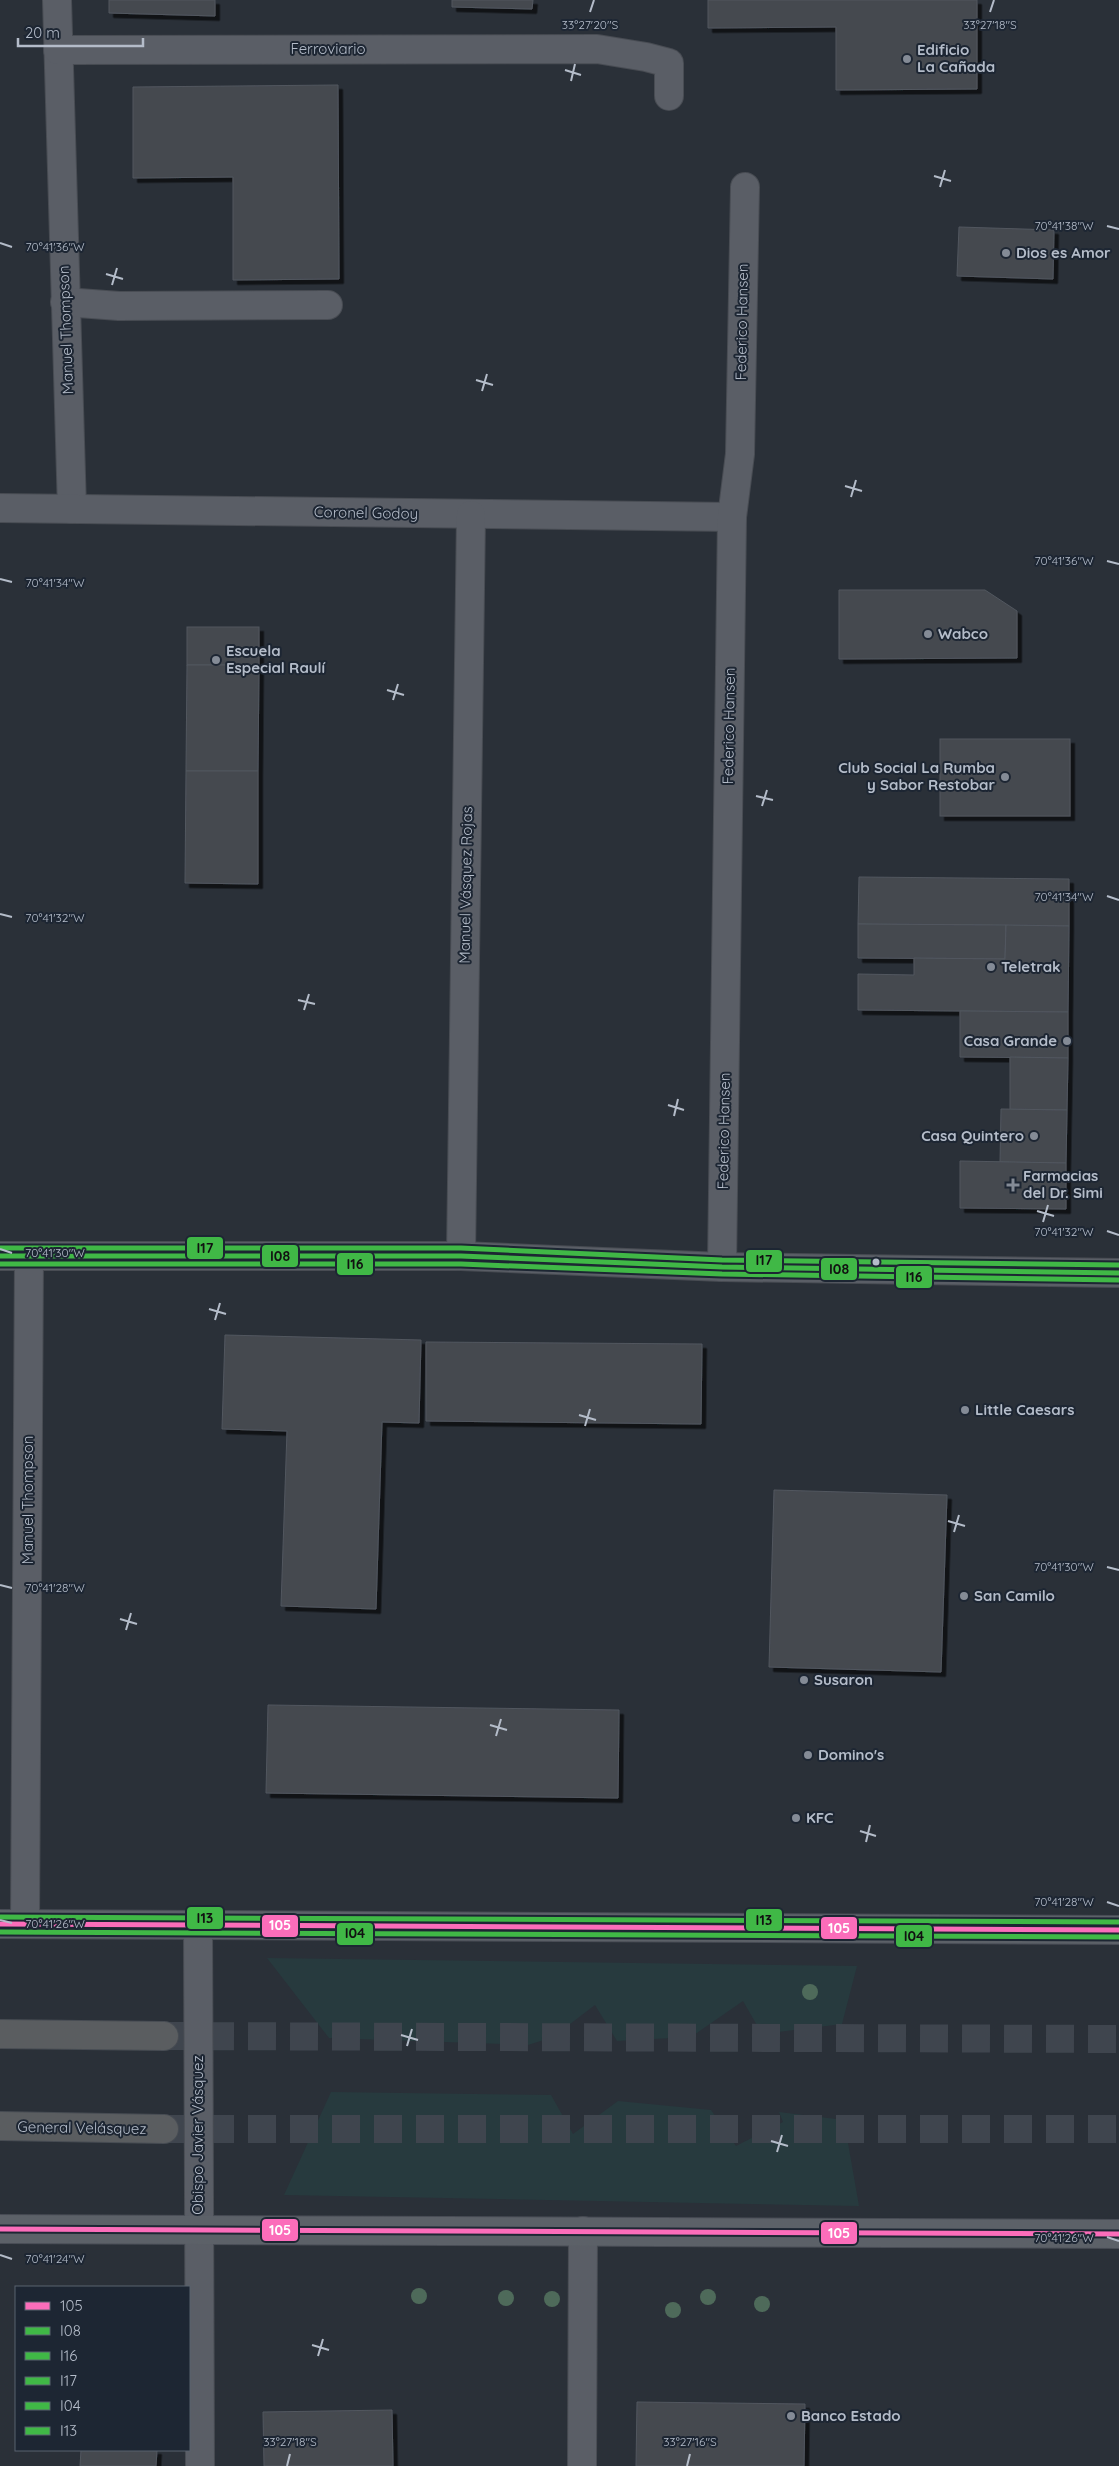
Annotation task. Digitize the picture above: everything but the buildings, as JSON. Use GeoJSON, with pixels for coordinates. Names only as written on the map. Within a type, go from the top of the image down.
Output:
{"type":"FeatureCollection","features":[{"type":"Feature","properties":{"kind":"highway"},"geometry":{"type":"LineString","coordinates":[[0,2034],[164,2036]]}},
{"type":"Feature","properties":{"kind":"highway","name":"General Velásquez"},"geometry":{"type":"LineString","coordinates":[[0,2126],[164,2129]]}},
{"type":"Feature","properties":{"kind":"main road"},"geometry":{"type":"LineString","coordinates":[[13,1924],[269,1927],[1119,1930]]}},
{"type":"Feature","properties":{"kind":"main road"},"geometry":{"type":"LineString","coordinates":[[0,2229],[583,2230],[1119,2234]]}},
{"type":"Feature","properties":{"kind":"street","name":"Manuel Thompson"},"geometry":{"type":"LineString","coordinates":[[56,0],[72,509]]}},
{"type":"Feature","properties":{"kind":"street","name":"Ferroviario"},"geometry":{"type":"LineString","coordinates":[[58,50],[597,49],[669,63],[670,96]]}},
{"type":"Feature","properties":{"kind":"street","name":"Federico Hansen"},"geometry":{"type":"LineString","coordinates":[[722,1267],[732,517],[740,454],[745,187]]}},
{"type":"Feature","properties":{"kind":"street"},"geometry":{"type":"LineString","coordinates":[[65,302],[119,306],[328,305]]}},
{"type":"Feature","properties":{"kind":"street","name":"Coronel Godoy"},"geometry":{"type":"LineString","coordinates":[[0,508],[732,517]]}},
{"type":"Feature","properties":{"kind":"street","name":"Manuel Vásquez Rojas"},"geometry":{"type":"LineString","coordinates":[[461,1256],[471,514]]}},
{"type":"Feature","properties":{"kind":"street"},"geometry":{"type":"LineString","coordinates":[[0,1256],[461,1256],[722,1267],[1119,1272]]}},
{"type":"Feature","properties":{"kind":"street","name":"Manuel Thompson"},"geometry":{"type":"LineString","coordinates":[[13,1924],[29,1256]]}},
{"type":"Feature","properties":{"kind":"street","name":"Obispo Javier Vásquez"},"geometry":{"type":"LineString","coordinates":[[198,1925],[200,2466]]}},
{"type":"Feature","properties":{"kind":"street"},"geometry":{"type":"LineString","coordinates":[[582,2466],[583,2230]]}},
{"type":"Feature","properties":{"kind":"green space"},"geometry":{"type":"Polygon","coordinates":[[[267,1958],[857,1966],[842,2024],[762,2034],[743,2001],[691,2037],[617,2041],[595,2005],[553,2037],[528,2045],[329,2038],[267,1958]]]}},
{"type":"Feature","properties":{"kind":"green space"},"geometry":{"type":"Polygon","coordinates":[[[331,2092],[551,2095],[573,2134],[618,2101],[711,2110],[736,2146],[783,2122],[779,2112],[844,2120],[859,2206],[284,2195],[331,2092]]]}},
{"type":"Feature","properties":{"kind":"tunnel"},"geometry":{"type":"LineString","coordinates":[[164,2036],[1119,2039]]}},
{"type":"Feature","properties":{"kind":"tunnel"},"geometry":{"type":"LineString","coordinates":[[164,2129],[1119,2129]]}},
{"type":"Feature","properties":{"kind":"transit line","name":"I17"},"geometry":{"type":"LineString","coordinates":[[0,1248],[461,1248],[722,1260],[1119,1265]]}},
{"type":"Feature","properties":{"kind":"transit line","name":"I08"},"geometry":{"type":"LineString","coordinates":[[0,1256],[461,1256],[722,1267],[1119,1273]]}},
{"type":"Feature","properties":{"kind":"transit line","name":"I16"},"geometry":{"type":"LineString","coordinates":[[0,1264],[461,1264],[722,1274],[1119,1280]]}},
{"type":"Feature","properties":{"kind":"transit line","name":"I13"},"geometry":{"type":"LineString","coordinates":[[0,1917],[1119,1922]]}},
{"type":"Feature","properties":{"kind":"transit line","name":"105"},"geometry":{"type":"LineString","coordinates":[[0,1924],[1119,1930]]}},
{"type":"Feature","properties":{"kind":"transit line","name":"I04"},"geometry":{"type":"LineString","coordinates":[[0,1932],[1119,1937]]}},
{"type":"Feature","properties":{"kind":"transit line","name":"105"},"geometry":{"type":"LineString","coordinates":[[0,2229],[1119,2234]]}},
{"type":"Feature","properties":{"kind":"place","name":"Edificio La Cañada"},"geometry":{"type":"Point","coordinates":[907,59]}},
{"type":"Feature","properties":{"kind":"place","name":"Dios es Amor"},"geometry":{"type":"Point","coordinates":[1006,253]}},
{"type":"Feature","properties":{"kind":"place","name":"Wabco"},"geometry":{"type":"Point","coordinates":[928,634]}},
{"type":"Feature","properties":{"kind":"place","name":"Escuela Especial Raulí"},"geometry":{"type":"Point","coordinates":[216,660]}},
{"type":"Feature","properties":{"kind":"place","name":"Club Social La Rumba y Sabor Restobar"},"geometry":{"type":"Point","coordinates":[1005,777]}},
{"type":"Feature","properties":{"kind":"place","name":"Teletrak"},"geometry":{"type":"Point","coordinates":[991,967]}},
{"type":"Feature","properties":{"kind":"place","name":"Casa Grande"},"geometry":{"type":"Point","coordinates":[1067,1041]}},
{"type":"Feature","properties":{"kind":"place","name":"Casa Quintero"},"geometry":{"type":"Point","coordinates":[1034,1136]}},
{"type":"Feature","properties":{"kind":"place","name":"Farmacias del Dr. Simi"},"geometry":{"type":"Point","coordinates":[1013,1185]}},
{"type":"Feature","properties":{"kind":"place","name":"Little Caesars"},"geometry":{"type":"Point","coordinates":[965,1410]}},
{"type":"Feature","properties":{"kind":"place","name":"San Camilo"},"geometry":{"type":"Point","coordinates":[964,1596]}},
{"type":"Feature","properties":{"kind":"place","name":"Susaron"},"geometry":{"type":"Point","coordinates":[804,1680]}},
{"type":"Feature","properties":{"kind":"place","name":"Domino's"},"geometry":{"type":"Point","coordinates":[808,1755]}},
{"type":"Feature","properties":{"kind":"place","name":"KFC"},"geometry":{"type":"Point","coordinates":[796,1818]}},
{"type":"Feature","properties":{"kind":"place","name":"Banco Estado"},"geometry":{"type":"Point","coordinates":[791,2416]}}]}
